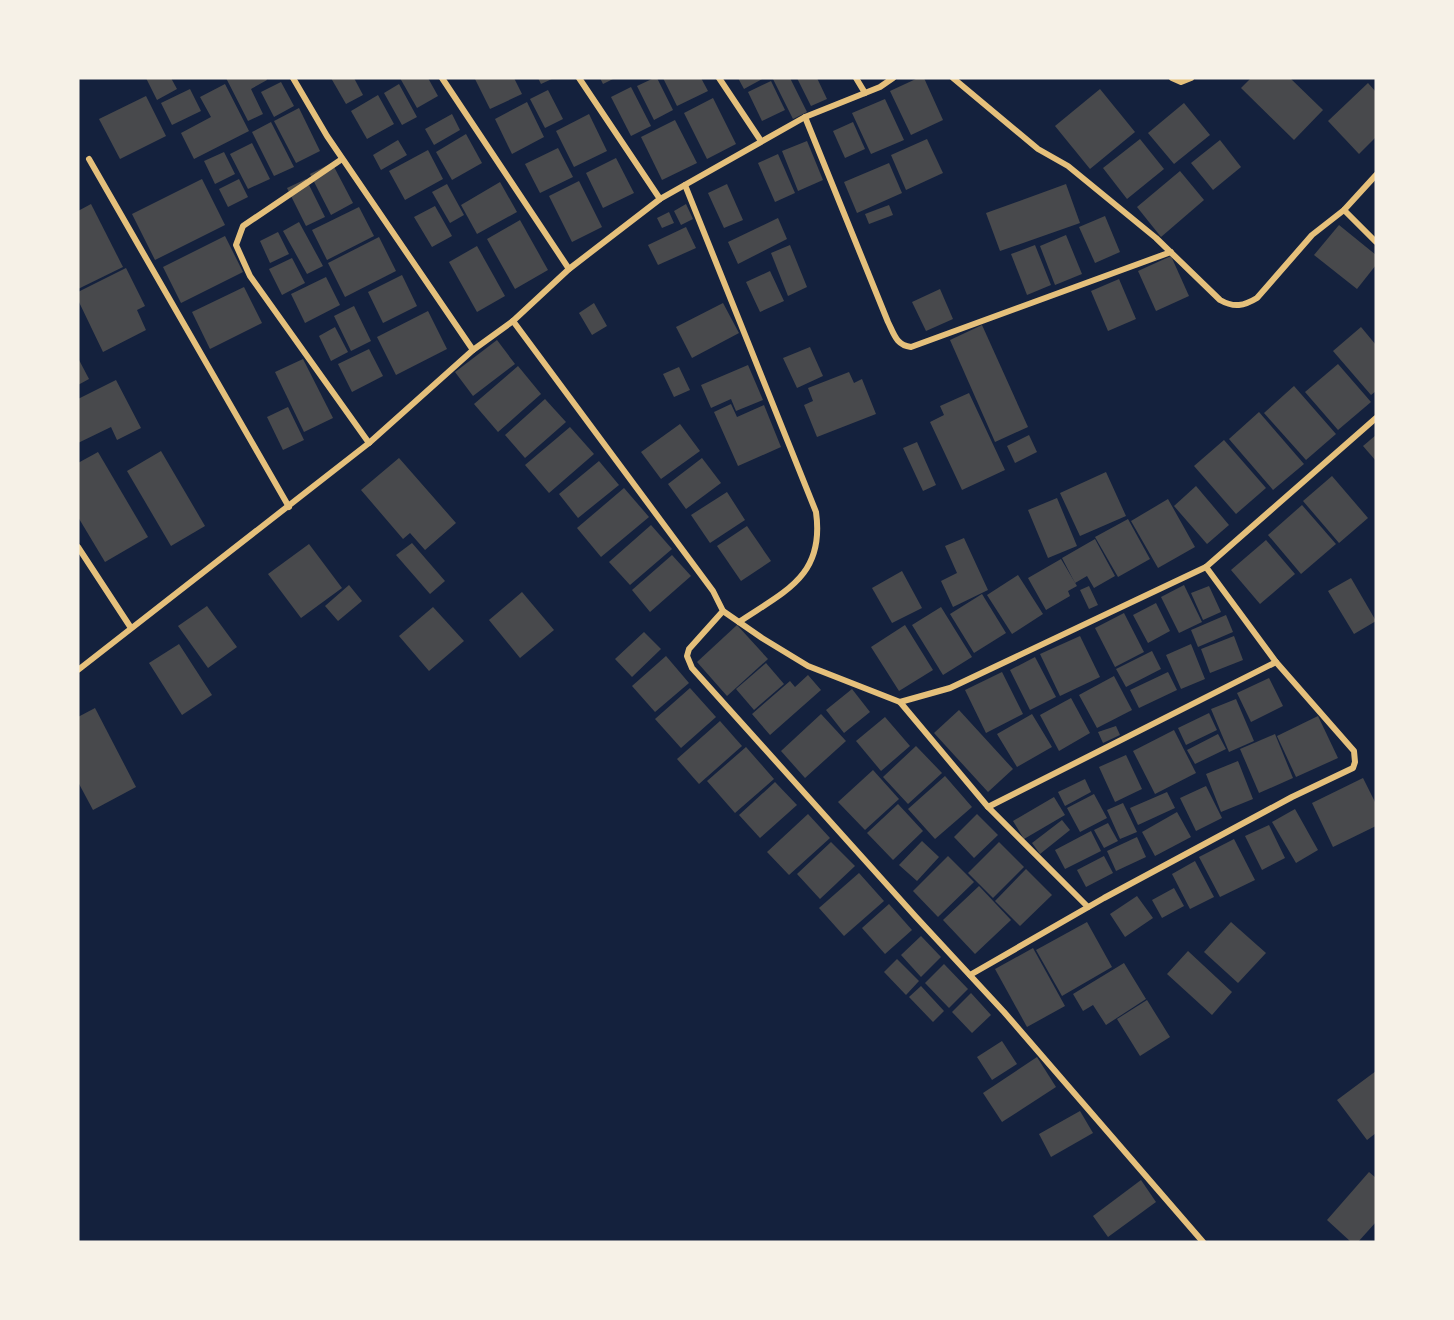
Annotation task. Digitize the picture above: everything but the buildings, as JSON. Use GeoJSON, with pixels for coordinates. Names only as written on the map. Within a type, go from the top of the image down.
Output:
{"type":"FeatureCollection","features":[{"type":"Feature","properties":{"kind":"street"},"geometry":{"type":"LineString","coordinates":[[293,78],[342,159],[473,350]]}},
{"type":"Feature","properties":{"kind":"street"},"geometry":{"type":"LineString","coordinates":[[442,78],[569,269]]}},
{"type":"Feature","properties":{"kind":"street"},"geometry":{"type":"LineString","coordinates":[[579,78],[660,200]]}},
{"type":"Feature","properties":{"kind":"street"},"geometry":{"type":"LineString","coordinates":[[719,78],[761,141]]}},
{"type":"Feature","properties":{"kind":"street"},"geometry":{"type":"LineString","coordinates":[[856,78],[865,93]]}},
{"type":"Feature","properties":{"kind":"street"},"geometry":{"type":"LineString","coordinates":[[78,670],[369,443],[473,350],[513,321],[569,269],[660,200],[805,117],[880,87],[893,78]]}},
{"type":"Feature","properties":{"kind":"street"},"geometry":{"type":"LineString","coordinates":[[953,78],[1038,149],[1068,166],[1171,252],[1220,300],[1231,306],[1248,304],[1257,298],[1312,235],[1344,210],[1376,175]]}},
{"type":"Feature","properties":{"kind":"street"},"geometry":{"type":"LineString","coordinates":[[1172,78],[1181,82],[1191,78]]}},
{"type":"Feature","properties":{"kind":"street"},"geometry":{"type":"LineString","coordinates":[[805,117],[888,322],[897,341],[903,346],[910,347],[1171,252]]}},
{"type":"Feature","properties":{"kind":"street"},"geometry":{"type":"LineString","coordinates":[[89,159],[289,507]]}},
{"type":"Feature","properties":{"kind":"street"},"geometry":{"type":"LineString","coordinates":[[342,159],[243,226],[236,245],[250,276],[369,443]]}},
{"type":"Feature","properties":{"kind":"street"},"geometry":{"type":"LineString","coordinates":[[685,185],[816,512],[819,533],[815,556],[798,582],[739,622]]}},
{"type":"Feature","properties":{"kind":"street"},"geometry":{"type":"LineString","coordinates":[[1344,210],[1376,242]]}},
{"type":"Feature","properties":{"kind":"street"},"geometry":{"type":"LineString","coordinates":[[513,321],[713,591],[723,611],[808,666],[900,702],[988,807],[1088,907]]}},
{"type":"Feature","properties":{"kind":"street"},"geometry":{"type":"LineString","coordinates":[[900,702],[950,688],[1206,567],[1376,418]]}},
{"type":"Feature","properties":{"kind":"street"},"geometry":{"type":"LineString","coordinates":[[78,547],[130,628]]}},
{"type":"Feature","properties":{"kind":"street"},"geometry":{"type":"LineString","coordinates":[[970,975],[1088,907],[1292,797],[1353,768],[1356,762],[1354,750],[1275,663],[1206,567]]}},
{"type":"Feature","properties":{"kind":"street"},"geometry":{"type":"LineString","coordinates":[[723,611],[689,649],[687,656],[692,668],[1004,1012],[1203,1242]]}},
{"type":"Feature","properties":{"kind":"street"},"geometry":{"type":"LineString","coordinates":[[988,807],[1275,663]]}}]}
